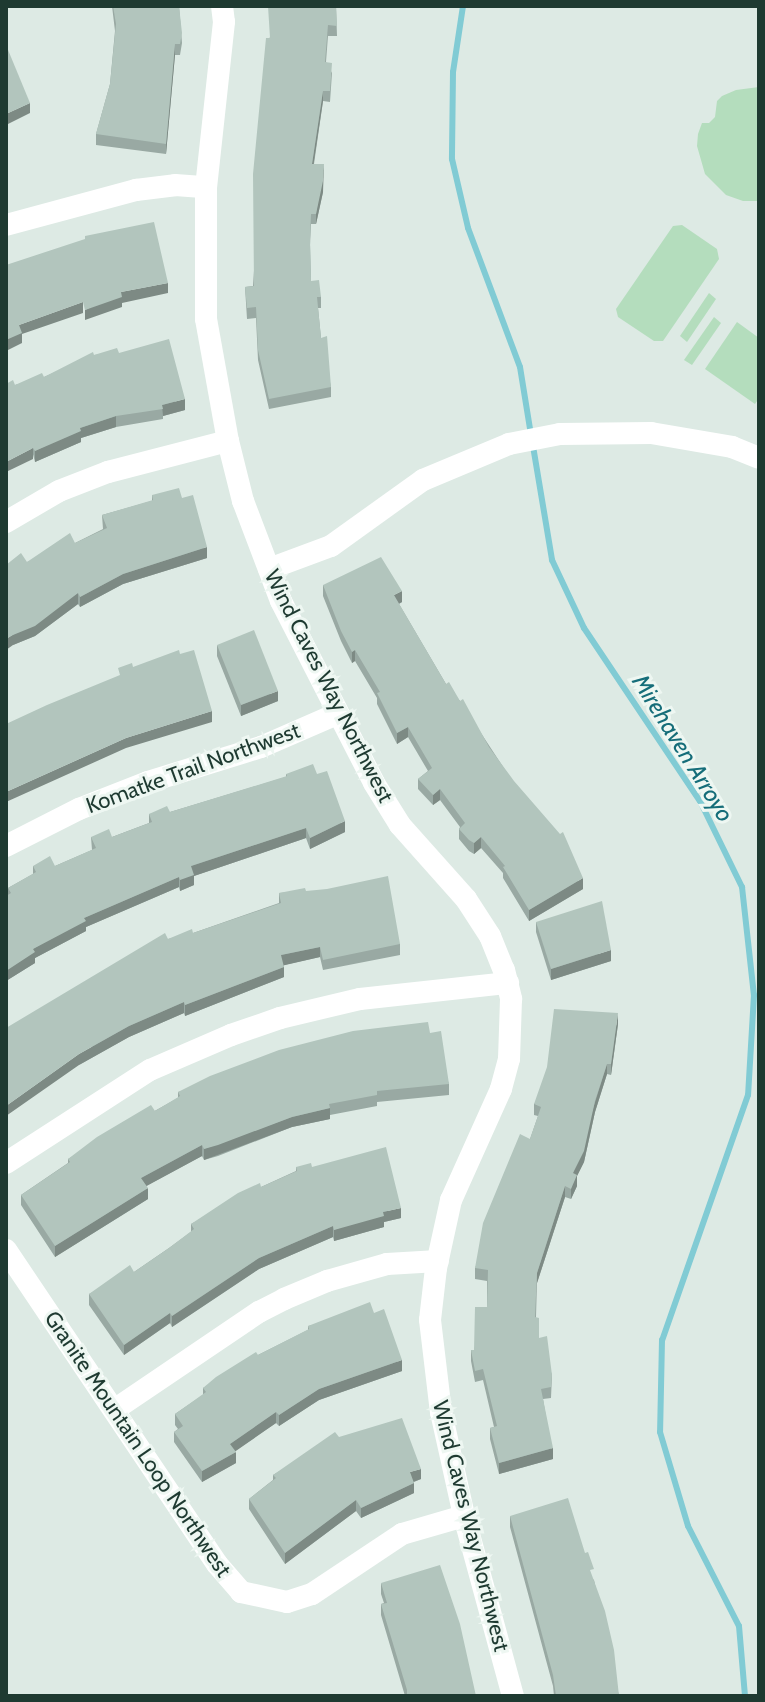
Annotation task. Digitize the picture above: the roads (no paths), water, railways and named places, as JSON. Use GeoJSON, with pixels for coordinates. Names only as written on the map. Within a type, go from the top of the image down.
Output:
{"type":"FeatureCollection","features":[{"type":"Feature","properties":{"kind":"street","name":"Wind Caves Way Northwest"},"geometry":{"type":"LineString","coordinates":[[222,6],[224,22],[206,187],[206,319],[228,441],[243,501],[281,601],[337,714],[400,825],[466,899],[490,936],[511,999],[509,1059],[501,1089],[451,1200],[430,1320],[433,1364],[464,1516],[513,1696]]}},
{"type":"Feature","properties":{"kind":"street"},"geometry":{"type":"LineString","coordinates":[[6,225],[136,190],[175,185],[206,187]]}},
{"type":"Feature","properties":{"kind":"street"},"geometry":{"type":"LineString","coordinates":[[269,569],[331,546],[423,480],[509,444],[560,434],[659,434],[732,447],[759,458]]}},
{"type":"Feature","properties":{"kind":"street"},"geometry":{"type":"LineString","coordinates":[[6,522],[59,491],[108,472],[228,441]]}},
{"type":"Feature","properties":{"kind":"street","name":"Komatke Trail Northwest"},"geometry":{"type":"LineString","coordinates":[[6,846],[79,809],[148,782],[261,747],[337,714]]}},
{"type":"Feature","properties":{"kind":"street"},"geometry":{"type":"LineString","coordinates":[[6,1163],[150,1070],[231,1035],[280,1018],[360,999],[508,983]]}},
{"type":"Feature","properties":{"kind":"street","name":"Granite Mountain Loop Northwest"},"geometry":{"type":"LineString","coordinates":[[6,1250],[217,1564],[241,1592],[287,1602],[312,1594],[402,1534],[464,1516]]}},
{"type":"Feature","properties":{"kind":"street"},"geometry":{"type":"LineString","coordinates":[[114,1410],[259,1312],[284,1299],[327,1281],[387,1264],[438,1261]]}},
{"type":"Feature","properties":{"kind":"waterway","name":"Mirehaven Arroyo"},"geometry":{"type":"LineString","coordinates":[[463,6],[453,72],[452,159],[468,228],[520,367],[531,435]]}},
{"type":"Feature","properties":{"kind":"waterway","name":"Mirehaven Arroyo"},"geometry":{"type":"LineString","coordinates":[[533,446],[552,560],[584,628],[700,801],[742,887],[754,995],[748,1095],[662,1340],[660,1432],[688,1526],[739,1626],[745,1696]]}}]}
